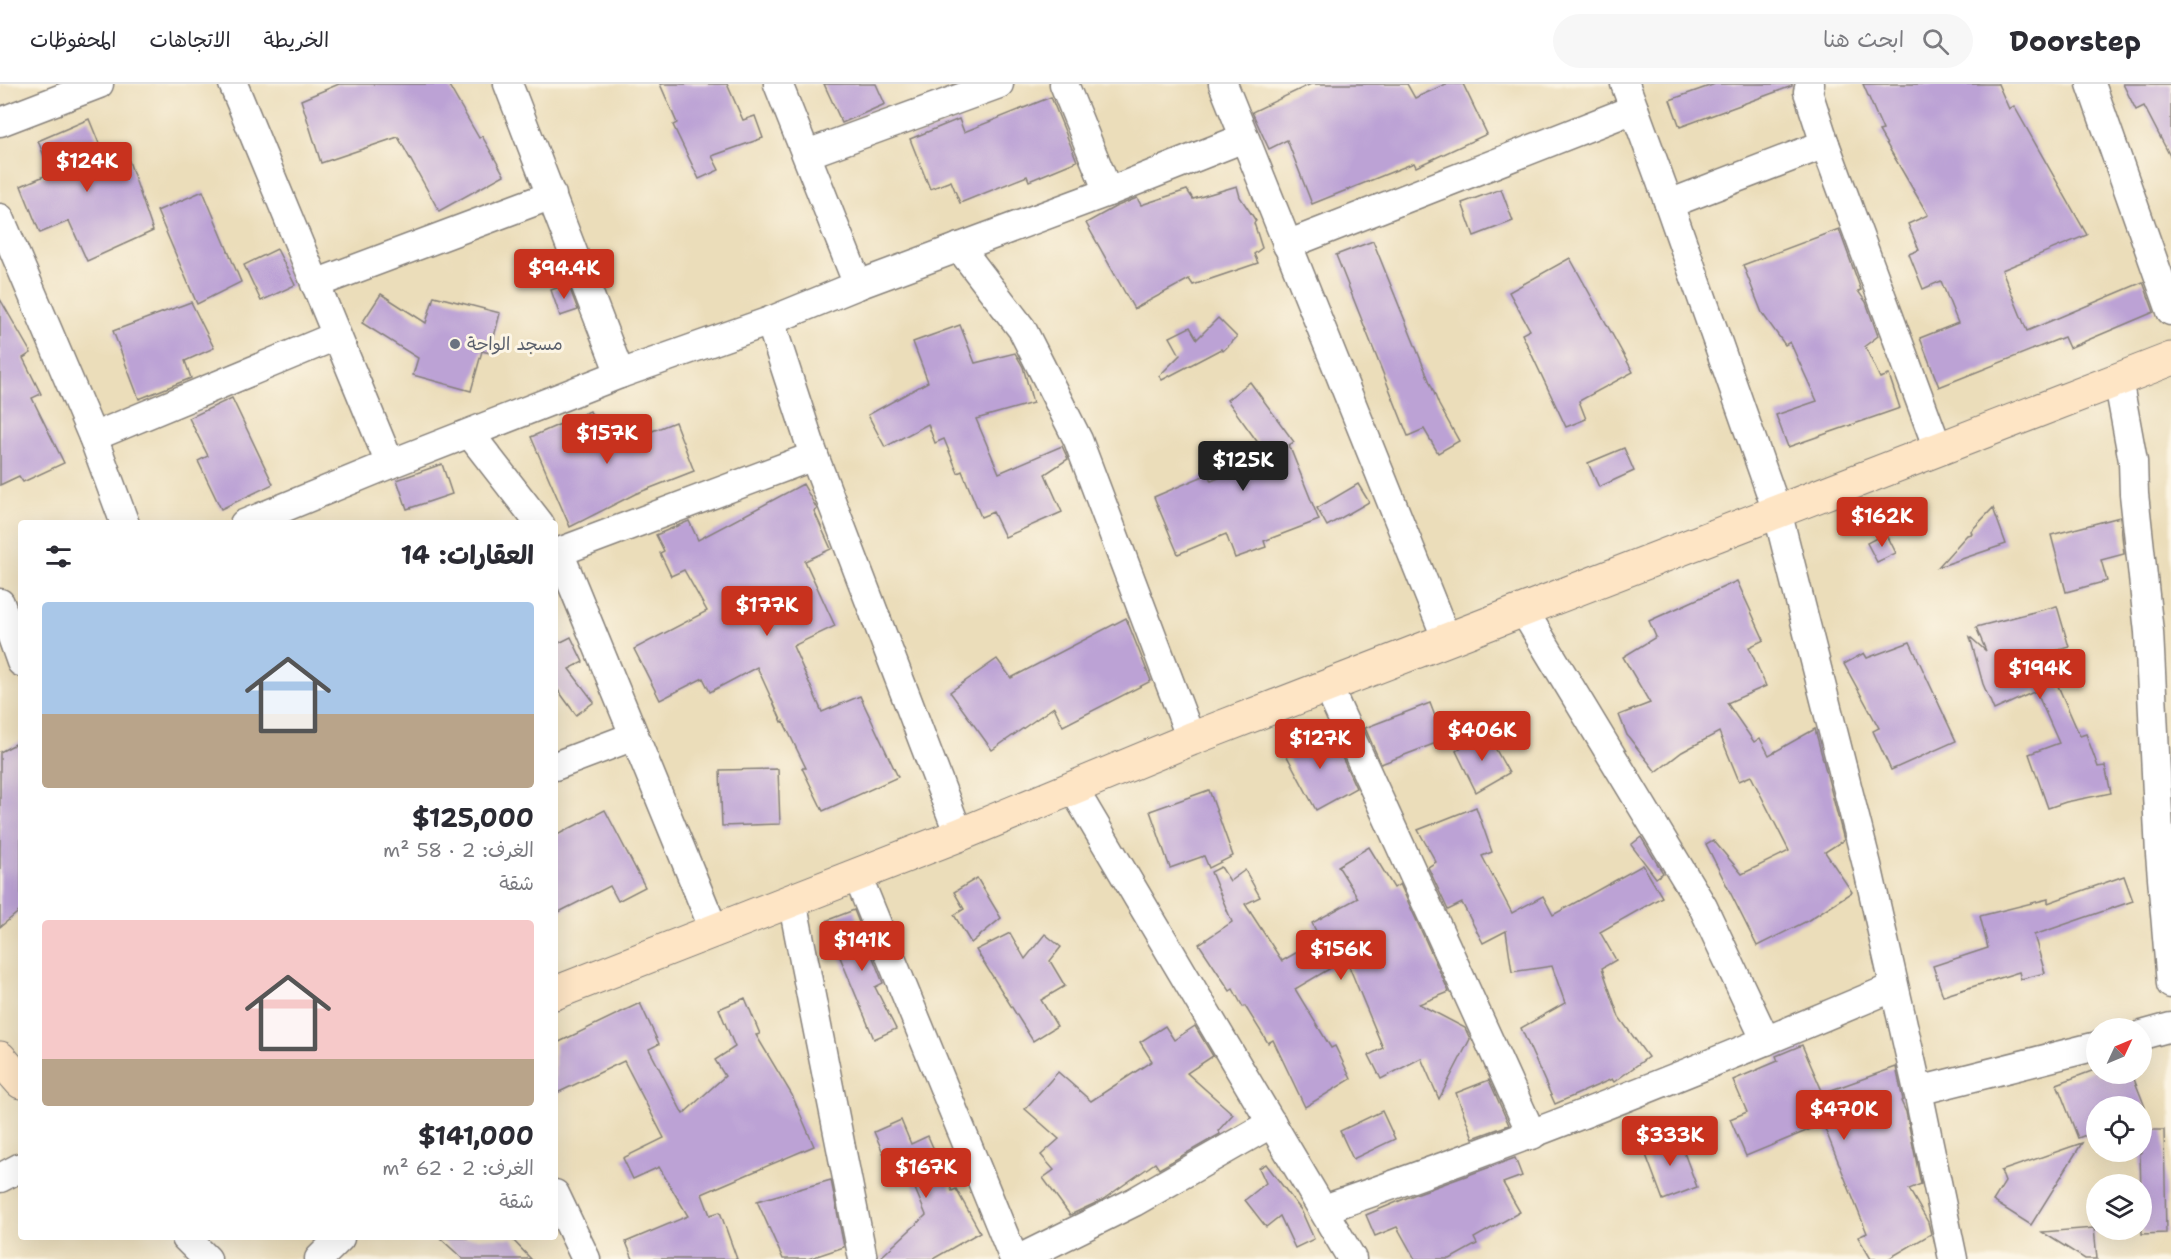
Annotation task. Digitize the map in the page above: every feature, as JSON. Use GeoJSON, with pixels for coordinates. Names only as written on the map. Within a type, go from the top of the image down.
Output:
{"type":"FeatureCollection","features":[{"type":"Feature","properties":{"kind":"street"},"geometry":{"type":"LineString","coordinates":[[0,122],[99,84]]}},
{"type":"Feature","properties":{"kind":"street"},"geometry":{"type":"LineString","coordinates":[[233,84],[390,464]]}},
{"type":"Feature","properties":{"kind":"street"},"geometry":{"type":"LineString","coordinates":[[508,84],[620,374]]}},
{"type":"Feature","properties":{"kind":"street"},"geometry":{"type":"LineString","coordinates":[[778,84],[858,285]]}},
{"type":"Feature","properties":{"kind":"street"},"geometry":{"type":"LineString","coordinates":[[807,154],[999,84]]}},
{"type":"Feature","properties":{"kind":"street"},"geometry":{"type":"LineString","coordinates":[[1064,84],[1108,192]]}},
{"type":"Feature","properties":{"kind":"street"},"geometry":{"type":"LineString","coordinates":[[1223,84],[1447,640]]}},
{"type":"Feature","properties":{"kind":"street"},"geometry":{"type":"LineString","coordinates":[[1810,84],[1808,92],[1825,144],[1938,449]]}},
{"type":"Feature","properties":{"kind":"street"},"geometry":{"type":"LineString","coordinates":[[2091,84],[2171,311]]}},
{"type":"Feature","properties":{"kind":"street"},"geometry":{"type":"LineString","coordinates":[[1287,245],[1629,97],[1777,511],[1866,865],[1918,1091],[1953,1259]]}},
{"type":"Feature","properties":{"kind":"street"},"geometry":{"type":"LineString","coordinates":[[264,520],[290,515],[390,464],[620,374],[770,321],[858,285],[1108,192],[1244,138]]}},
{"type":"Feature","properties":{"kind":"street"},"geometry":{"type":"LineString","coordinates":[[1669,204],[1825,144]]}},
{"type":"Feature","properties":{"kind":"street"},"geometry":{"type":"LineString","coordinates":[[315,284],[552,195]]}},
{"type":"Feature","properties":{"kind":"street"},"geometry":{"type":"LineString","coordinates":[[0,218],[93,437],[124,520]]}},
{"type":"Feature","properties":{"kind":"street"},"geometry":{"type":"LineString","coordinates":[[959,247],[1022,329],[1078,440],[1191,740]]}},
{"type":"Feature","properties":{"kind":"street"},"geometry":{"type":"LineString","coordinates":[[770,321],[814,456],[959,835]]}},
{"type":"Feature","properties":{"kind":"street"},"geometry":{"type":"LineString","coordinates":[[93,437],[336,336]]}},
{"type":"Feature","properties":{"kind":"street"},"geometry":{"type":"LineString","coordinates":[[558,992],[959,835],[1191,740],[2171,359]]}},
{"type":"Feature","properties":{"kind":"street"},"geometry":{"type":"LineString","coordinates":[[2118,380],[2133,461],[2134,494],[2160,627],[2160,854],[2171,984]]}},
{"type":"Feature","properties":{"kind":"street"},"geometry":{"type":"LineString","coordinates":[[470,434],[537,520]]}},
{"type":"Feature","properties":{"kind":"street"},"geometry":{"type":"LineString","coordinates":[[558,549],[814,456]]}},
{"type":"Feature","properties":{"kind":"street"},"geometry":{"type":"LineString","coordinates":[[558,551],[714,930]]}},
{"type":"Feature","properties":{"kind":"street"},"geometry":{"type":"LineString","coordinates":[[1524,611],[1703,907],[1766,1041]]}},
{"type":"Feature","properties":{"kind":"street"},"geometry":{"type":"LineString","coordinates":[[7,613],[18,652]]}},
{"type":"Feature","properties":{"kind":"street"},"geometry":{"type":"LineString","coordinates":[[1328,687],[1532,1135]]}},
{"type":"Feature","properties":{"kind":"street"},"geometry":{"type":"LineString","coordinates":[[558,765],[634,736]]}},
{"type":"Feature","properties":{"kind":"street"},"geometry":{"type":"LineString","coordinates":[[1073,788],[1352,1259]]}},
{"type":"Feature","properties":{"kind":"street"},"geometry":{"type":"LineString","coordinates":[[857,875],[1014,1259]]}},
{"type":"Feature","properties":{"kind":"street"},"geometry":{"type":"LineString","coordinates":[[792,900],[862,1259]]}},
{"type":"Feature","properties":{"kind":"street"},"geometry":{"type":"LineString","coordinates":[[1324,1209],[1532,1135],[1894,987]]}},
{"type":"Feature","properties":{"kind":"street"},"geometry":{"type":"LineString","coordinates":[[2152,1032],[2171,1027]]}},
{"type":"Feature","properties":{"kind":"street"},"geometry":{"type":"LineString","coordinates":[[1918,1091],[2086,1049]]}},
{"type":"Feature","properties":{"kind":"street"},"geometry":{"type":"LineString","coordinates":[[0,1057],[18,1062]]}},
{"type":"Feature","properties":{"kind":"street"},"geometry":{"type":"LineString","coordinates":[[0,1057],[18,1078]]}},
{"type":"Feature","properties":{"kind":"street"},"geometry":{"type":"LineString","coordinates":[[1019,1259],[1134,1202],[1272,1123]]}},
{"type":"Feature","properties":{"kind":"street"},"geometry":{"type":"LineString","coordinates":[[0,1178],[18,1169]]}},
{"type":"Feature","properties":{"kind":"street"},"geometry":{"type":"LineString","coordinates":[[558,1200],[586,1259]]}},
{"type":"Feature","properties":{"kind":"street"},"geometry":{"type":"LineString","coordinates":[[188,1240],[207,1259]]}},
{"type":"Feature","properties":{"kind":"street"},"geometry":{"type":"LineString","coordinates":[[319,1259],[338,1240]]}},
{"type":"Feature","properties":{"kind":"building"},"geometry":{"type":"Polygon","coordinates":[[[339,84],[448,84],[479,138],[482,136],[504,175],[439,211],[398,137],[321,163],[301,100],[339,84]]]}},
{"type":"Feature","properties":{"kind":"building"},"geometry":{"type":"Polygon","coordinates":[[[660,84],[727,84],[743,120],[755,116],[763,138],[712,156],[719,170],[699,179],[673,125],[677,123],[660,84]]]}},
{"type":"Feature","properties":{"kind":"building"},"geometry":{"type":"Polygon","coordinates":[[[824,84],[876,84],[885,104],[842,123],[824,84]]]}},
{"type":"Feature","properties":{"kind":"building"},"geometry":{"type":"Polygon","coordinates":[[[1311,84],[1407,84],[1415,98],[1446,84],[1463,84],[1487,134],[1416,167],[1414,163],[1312,204],[1287,140],[1269,149],[1252,112],[1311,84]]]}},
{"type":"Feature","properties":{"kind":"building"},"geometry":{"type":"Polygon","coordinates":[[[1715,84],[1792,84],[1792,86],[1680,127],[1670,100],[1715,84]]]}},
{"type":"Feature","properties":{"kind":"building"},"geometry":{"type":"Polygon","coordinates":[[[1863,84],[1998,84],[2009,109],[2014,106],[2087,235],[2002,270],[2027,331],[2143,282],[2154,312],[2069,348],[2064,337],[1939,387],[1920,338],[1958,323],[1941,281],[1923,289],[1909,254],[1919,250],[1908,224],[1928,215],[1879,131],[1883,130],[1863,84]]]}},
{"type":"Feature","properties":{"kind":"building"},"geometry":{"type":"Polygon","coordinates":[[[2123,84],[2171,84],[2171,158],[2144,106],[2136,110],[2123,84]]]}},
{"type":"Feature","properties":{"kind":"building"},"geometry":{"type":"Polygon","coordinates":[[[1051,97],[1077,161],[1029,181],[1027,176],[960,203],[951,181],[930,189],[910,139],[959,119],[964,132],[1051,97]]]}},
{"type":"Feature","properties":{"kind":"building"},"geometry":{"type":"Polygon","coordinates":[[[89,119],[109,168],[129,161],[153,231],[87,261],[69,221],[40,233],[21,186],[51,173],[38,141],[89,119]]]}},
{"type":"Feature","properties":{"kind":"building"},"geometry":{"type":"Polygon","coordinates":[[[1237,186],[1240,197],[1256,221],[1254,223],[1262,248],[1254,254],[1258,263],[1193,285],[1189,279],[1134,309],[1086,223],[1137,198],[1141,205],[1187,190],[1193,199],[1237,186]]]}},
{"type":"Feature","properties":{"kind":"building"},"geometry":{"type":"Polygon","coordinates":[[[1501,189],[1513,221],[1474,236],[1462,203],[1501,189]]]}},
{"type":"Feature","properties":{"kind":"building"},"geometry":{"type":"Polygon","coordinates":[[[203,191],[241,282],[197,304],[157,211],[203,191]]]}},
{"type":"Feature","properties":{"kind":"building"},"geometry":{"type":"Polygon","coordinates":[[[1839,229],[1861,290],[1858,291],[1866,302],[1878,336],[1865,346],[1880,378],[1889,375],[1900,408],[1788,447],[1776,415],[1817,401],[1790,342],[1785,345],[1762,313],[1743,265],[1839,229]]]}},
{"type":"Feature","properties":{"kind":"building"},"geometry":{"type":"Polygon","coordinates":[[[1373,241],[1439,405],[1459,441],[1438,453],[1424,429],[1408,436],[1336,255],[1373,241]]]}},
{"type":"Feature","properties":{"kind":"building"},"geometry":{"type":"Polygon","coordinates":[[[277,249],[295,285],[261,301],[244,265],[277,249]]]}},
{"type":"Feature","properties":{"kind":"building"},"geometry":{"type":"Polygon","coordinates":[[[1570,258],[1633,372],[1579,401],[1586,419],[1566,427],[1522,334],[1530,330],[1509,292],[1570,258]]]}},
{"type":"Feature","properties":{"kind":"building"},"geometry":{"type":"Polygon","coordinates":[[[568,284],[578,310],[560,316],[551,290],[568,284]]]}},
{"type":"Feature","properties":{"kind":"building"},"geometry":{"type":"Polygon","coordinates":[[[381,294],[426,323],[434,296],[500,313],[490,353],[482,351],[471,391],[413,375],[418,358],[362,323],[381,294]]]}},
{"type":"Feature","properties":{"kind":"building"},"geometry":{"type":"Polygon","coordinates":[[[0,299],[31,353],[23,358],[41,394],[32,398],[64,463],[23,482],[19,476],[0,485],[0,299]]]}},
{"type":"Feature","properties":{"kind":"building"},"geometry":{"type":"Polygon","coordinates":[[[191,302],[214,348],[185,361],[191,378],[139,399],[113,331],[191,302]]]}},
{"type":"Feature","properties":{"kind":"building"},"geometry":{"type":"Polygon","coordinates":[[[1218,318],[1237,337],[1223,351],[1221,349],[1162,380],[1159,376],[1180,355],[1170,337],[1190,327],[1197,339],[1218,318]]]}},
{"type":"Feature","properties":{"kind":"building"},"geometry":{"type":"Polygon","coordinates":[[[960,325],[975,363],[1015,353],[1023,367],[1033,403],[976,419],[999,473],[1062,446],[1068,459],[1045,474],[1062,512],[1005,537],[993,512],[981,517],[962,471],[958,473],[944,439],[935,443],[928,424],[885,447],[868,415],[928,382],[913,342],[960,325]]]}},
{"type":"Feature","properties":{"kind":"building"},"geometry":{"type":"Polygon","coordinates":[[[1250,382],[1294,442],[1289,445],[1319,520],[1264,541],[1266,547],[1235,558],[1226,534],[1178,554],[1154,497],[1208,474],[1211,481],[1269,458],[1227,400],[1250,382]]]}},
{"type":"Feature","properties":{"kind":"building"},"geometry":{"type":"Polygon","coordinates":[[[232,398],[273,484],[221,509],[198,461],[208,456],[189,418],[232,398]]]}},
{"type":"Feature","properties":{"kind":"building"},"geometry":{"type":"Polygon","coordinates":[[[590,411],[607,449],[675,422],[694,471],[635,494],[570,527],[531,437],[590,411]]]}},
{"type":"Feature","properties":{"kind":"building"},"geometry":{"type":"Polygon","coordinates":[[[1624,448],[1634,471],[1599,487],[1588,463],[1624,448]]]}},
{"type":"Feature","properties":{"kind":"building"},"geometry":{"type":"Polygon","coordinates":[[[442,464],[452,494],[407,509],[397,480],[442,464]]]}},
{"type":"Feature","properties":{"kind":"building"},"geometry":{"type":"Polygon","coordinates":[[[803,484],[817,509],[814,511],[831,549],[805,561],[835,626],[793,646],[822,712],[860,696],[898,777],[823,811],[802,768],[806,768],[757,667],[710,692],[703,678],[660,700],[634,649],[707,611],[684,570],[671,576],[660,553],[664,551],[656,535],[689,521],[698,540],[803,484]]]}},
{"type":"Feature","properties":{"kind":"building"},"geometry":{"type":"Polygon","coordinates":[[[1358,484],[1369,502],[1327,526],[1317,508],[1358,484]]]}},
{"type":"Feature","properties":{"kind":"building"},"geometry":{"type":"Polygon","coordinates":[[[1993,508],[2006,544],[1938,567],[1967,535],[1972,534],[1971,531],[1993,508]]]}},
{"type":"Feature","properties":{"kind":"building"},"geometry":{"type":"Polygon","coordinates":[[[2120,517],[2124,554],[2101,560],[2107,581],[2066,592],[2051,535],[2120,517]]]}},
{"type":"Feature","properties":{"kind":"building"},"geometry":{"type":"Polygon","coordinates":[[[1886,533],[1896,553],[1877,562],[1867,543],[1886,533]]]}},
{"type":"Feature","properties":{"kind":"building"},"geometry":{"type":"Polygon","coordinates":[[[1737,581],[1764,640],[1749,647],[1766,686],[1727,703],[1754,742],[1760,738],[1769,755],[1815,729],[1844,840],[1825,852],[1852,892],[1807,921],[1757,946],[1706,844],[1713,840],[1742,874],[1789,851],[1751,776],[1739,781],[1719,732],[1682,752],[1656,772],[1627,735],[1619,715],[1650,703],[1623,657],[1656,637],[1649,621],[1737,581]]]}},
{"type":"Feature","properties":{"kind":"building"},"geometry":{"type":"Polygon","coordinates":[[[2057,606],[2069,647],[2044,654],[2080,736],[2086,734],[2098,767],[2105,766],[2111,793],[2048,808],[2029,754],[2059,743],[2036,691],[1994,710],[1983,684],[1970,637],[1986,651],[1976,627],[2057,606]]]}},
{"type":"Feature","properties":{"kind":"building"},"geometry":{"type":"Polygon","coordinates":[[[1126,618],[1151,681],[1063,726],[1054,707],[992,750],[950,692],[997,659],[1011,678],[1126,618]]]}},
{"type":"Feature","properties":{"kind":"building"},"geometry":{"type":"Polygon","coordinates":[[[571,637],[583,662],[569,669],[594,702],[576,715],[558,690],[558,644],[571,637]]]}},
{"type":"Feature","properties":{"kind":"building"},"geometry":{"type":"Polygon","coordinates":[[[1910,642],[1956,741],[1891,770],[1873,731],[1879,728],[1844,664],[1864,653],[1867,658],[1910,642]]]}},
{"type":"Feature","properties":{"kind":"building"},"geometry":{"type":"Polygon","coordinates":[[[1430,703],[1444,740],[1381,764],[1365,728],[1430,703]]]}},
{"type":"Feature","properties":{"kind":"building"},"geometry":{"type":"Polygon","coordinates":[[[1485,730],[1509,773],[1476,792],[1456,751],[1485,730]]]}},
{"type":"Feature","properties":{"kind":"building"},"geometry":{"type":"Polygon","coordinates":[[[1309,733],[1317,748],[1334,740],[1356,788],[1316,810],[1282,747],[1309,733]]]}},
{"type":"Feature","properties":{"kind":"building"},"geometry":{"type":"Polygon","coordinates":[[[18,743],[18,912],[0,927],[0,752],[18,743]]]}},
{"type":"Feature","properties":{"kind":"building"},"geometry":{"type":"Polygon","coordinates":[[[778,769],[780,824],[722,826],[720,770],[778,769]]]}},
{"type":"Feature","properties":{"kind":"building"},"geometry":{"type":"Polygon","coordinates":[[[1209,790],[1233,856],[1209,868],[1204,856],[1170,868],[1150,811],[1209,790]]]}},
{"type":"Feature","properties":{"kind":"building"},"geometry":{"type":"Polygon","coordinates":[[[1476,807],[1492,852],[1482,856],[1512,913],[1543,896],[1553,915],[1643,865],[1662,897],[1600,932],[1616,960],[1602,968],[1619,1017],[1648,1057],[1614,1082],[1612,1079],[1555,1104],[1521,1028],[1565,1003],[1552,966],[1512,972],[1506,931],[1483,943],[1462,903],[1448,910],[1428,867],[1436,862],[1418,830],[1476,807]]]}},
{"type":"Feature","properties":{"kind":"building"},"geometry":{"type":"Polygon","coordinates":[[[605,810],[645,887],[618,901],[610,886],[558,912],[558,834],[605,810]]]}},
{"type":"Feature","properties":{"kind":"building"},"geometry":{"type":"Polygon","coordinates":[[[1641,837],[1663,873],[1656,878],[1631,845],[1641,837]]]}},
{"type":"Feature","properties":{"kind":"building"},"geometry":{"type":"Polygon","coordinates":[[[1369,847],[1394,888],[1400,884],[1449,992],[1419,1004],[1465,1028],[1470,1039],[1439,1099],[1421,1058],[1381,1079],[1369,1055],[1383,1048],[1346,959],[1295,989],[1331,1048],[1335,1046],[1351,1079],[1305,1107],[1273,1040],[1268,1043],[1245,1006],[1243,1007],[1233,989],[1230,991],[1199,944],[1232,922],[1211,872],[1221,867],[1230,881],[1245,870],[1260,897],[1245,904],[1282,961],[1320,939],[1312,923],[1358,898],[1338,866],[1369,847]]]}},
{"type":"Feature","properties":{"kind":"building"},"geometry":{"type":"Polygon","coordinates":[[[2124,876],[2133,901],[2034,935],[2045,973],[2021,979],[2019,972],[1943,996],[1933,966],[1988,948],[1980,916],[2048,899],[2048,903],[2124,876]]]}},
{"type":"Feature","properties":{"kind":"building"},"geometry":{"type":"Polygon","coordinates":[[[977,878],[1001,918],[971,943],[954,915],[964,909],[954,892],[977,878]]]}},
{"type":"Feature","properties":{"kind":"building"},"geometry":{"type":"Polygon","coordinates":[[[854,910],[883,983],[875,987],[896,1029],[874,1039],[840,957],[842,956],[828,920],[854,910]]]}},
{"type":"Feature","properties":{"kind":"building"},"geometry":{"type":"Polygon","coordinates":[[[1010,933],[1025,959],[1045,934],[1061,947],[1050,961],[1065,986],[1041,1000],[1057,1026],[1033,1041],[976,950],[1010,933]]]}},
{"type":"Feature","properties":{"kind":"building"},"geometry":{"type":"Polygon","coordinates":[[[745,998],[760,1034],[756,1035],[792,1095],[814,1146],[702,1194],[710,1215],[720,1212],[737,1259],[633,1259],[626,1242],[688,1216],[659,1167],[633,1179],[623,1158],[664,1138],[624,1061],[558,1093],[558,1043],[640,1003],[659,1044],[649,1049],[683,1114],[725,1076],[715,1060],[735,1047],[719,1009],[745,998]]]}},
{"type":"Feature","properties":{"kind":"building"},"geometry":{"type":"Polygon","coordinates":[[[1165,1026],[1174,1040],[1195,1026],[1213,1056],[1187,1073],[1233,1114],[1218,1131],[1220,1134],[1159,1169],[1155,1163],[1102,1200],[1070,1215],[1043,1178],[1054,1170],[1041,1155],[1059,1139],[1025,1109],[1058,1072],[1091,1101],[1152,1061],[1140,1042],[1165,1026]]]}},
{"type":"Feature","properties":{"kind":"building"},"geometry":{"type":"Polygon","coordinates":[[[1802,1045],[1823,1093],[1896,1067],[1903,1100],[1901,1101],[1906,1112],[1921,1184],[1909,1189],[1928,1222],[1931,1234],[1888,1259],[1871,1259],[1858,1237],[1867,1233],[1823,1124],[1746,1156],[1730,1119],[1747,1112],[1733,1080],[1778,1061],[1776,1056],[1802,1045]]]}},
{"type":"Feature","properties":{"kind":"building"},"geometry":{"type":"Polygon","coordinates":[[[2086,1073],[2086,1084],[2136,1084],[2141,1096],[2086,1096],[2086,1135],[2078,1138],[2057,1084],[2086,1073]]]}},
{"type":"Feature","properties":{"kind":"building"},"geometry":{"type":"Polygon","coordinates":[[[1489,1080],[1509,1125],[1473,1138],[1456,1093],[1489,1080]]]}},
{"type":"Feature","properties":{"kind":"building"},"geometry":{"type":"Polygon","coordinates":[[[1382,1111],[1395,1139],[1353,1159],[1340,1131],[1382,1111]]]}},
{"type":"Feature","properties":{"kind":"building"},"geometry":{"type":"Polygon","coordinates":[[[901,1120],[911,1144],[928,1136],[952,1191],[956,1189],[980,1232],[933,1259],[879,1259],[926,1215],[903,1160],[889,1166],[874,1132],[901,1120]]]}},
{"type":"Feature","properties":{"kind":"building"},"geometry":{"type":"Polygon","coordinates":[[[2152,1130],[2164,1130],[2166,1233],[2152,1234],[2152,1174],[2141,1174],[2140,1162],[2152,1162],[2152,1130]]]}},
{"type":"Feature","properties":{"kind":"building"},"geometry":{"type":"Polygon","coordinates":[[[1677,1134],[1697,1187],[1663,1200],[1643,1147],[1677,1134]]]}},
{"type":"Feature","properties":{"kind":"building"},"geometry":{"type":"Polygon","coordinates":[[[2082,1143],[2031,1225],[1993,1201],[2005,1182],[2001,1171],[2082,1143]]]}},
{"type":"Feature","properties":{"kind":"building"},"geometry":{"type":"Polygon","coordinates":[[[1515,1158],[1522,1176],[1503,1183],[1520,1212],[1474,1238],[1477,1244],[1450,1259],[1415,1259],[1397,1227],[1375,1236],[1366,1215],[1515,1158]]]}},
{"type":"Feature","properties":{"kind":"building"},"geometry":{"type":"Polygon","coordinates":[[[1266,1164],[1301,1210],[1314,1239],[1295,1248],[1280,1216],[1266,1227],[1245,1200],[1266,1183],[1259,1168],[1266,1164]]]}},
{"type":"Feature","properties":{"kind":"building"},"geometry":{"type":"Polygon","coordinates":[[[831,1180],[844,1247],[808,1259],[783,1259],[757,1201],[831,1180]]]}},
{"type":"Feature","properties":{"kind":"building"},"geometry":{"type":"Polygon","coordinates":[[[2086,1229],[2086,1240],[2095,1240],[2097,1259],[2085,1259],[2042,1232],[2086,1229]]]}},
{"type":"Feature","properties":{"kind":"building"},"geometry":{"type":"Polygon","coordinates":[[[442,1240],[513,1240],[531,1259],[463,1259],[442,1240]]]}},
{"type":"Feature","properties":{"kind":"place","name":"مسجد الواحة"},"geometry":{"type":"Point","coordinates":[455,344]}}]}
